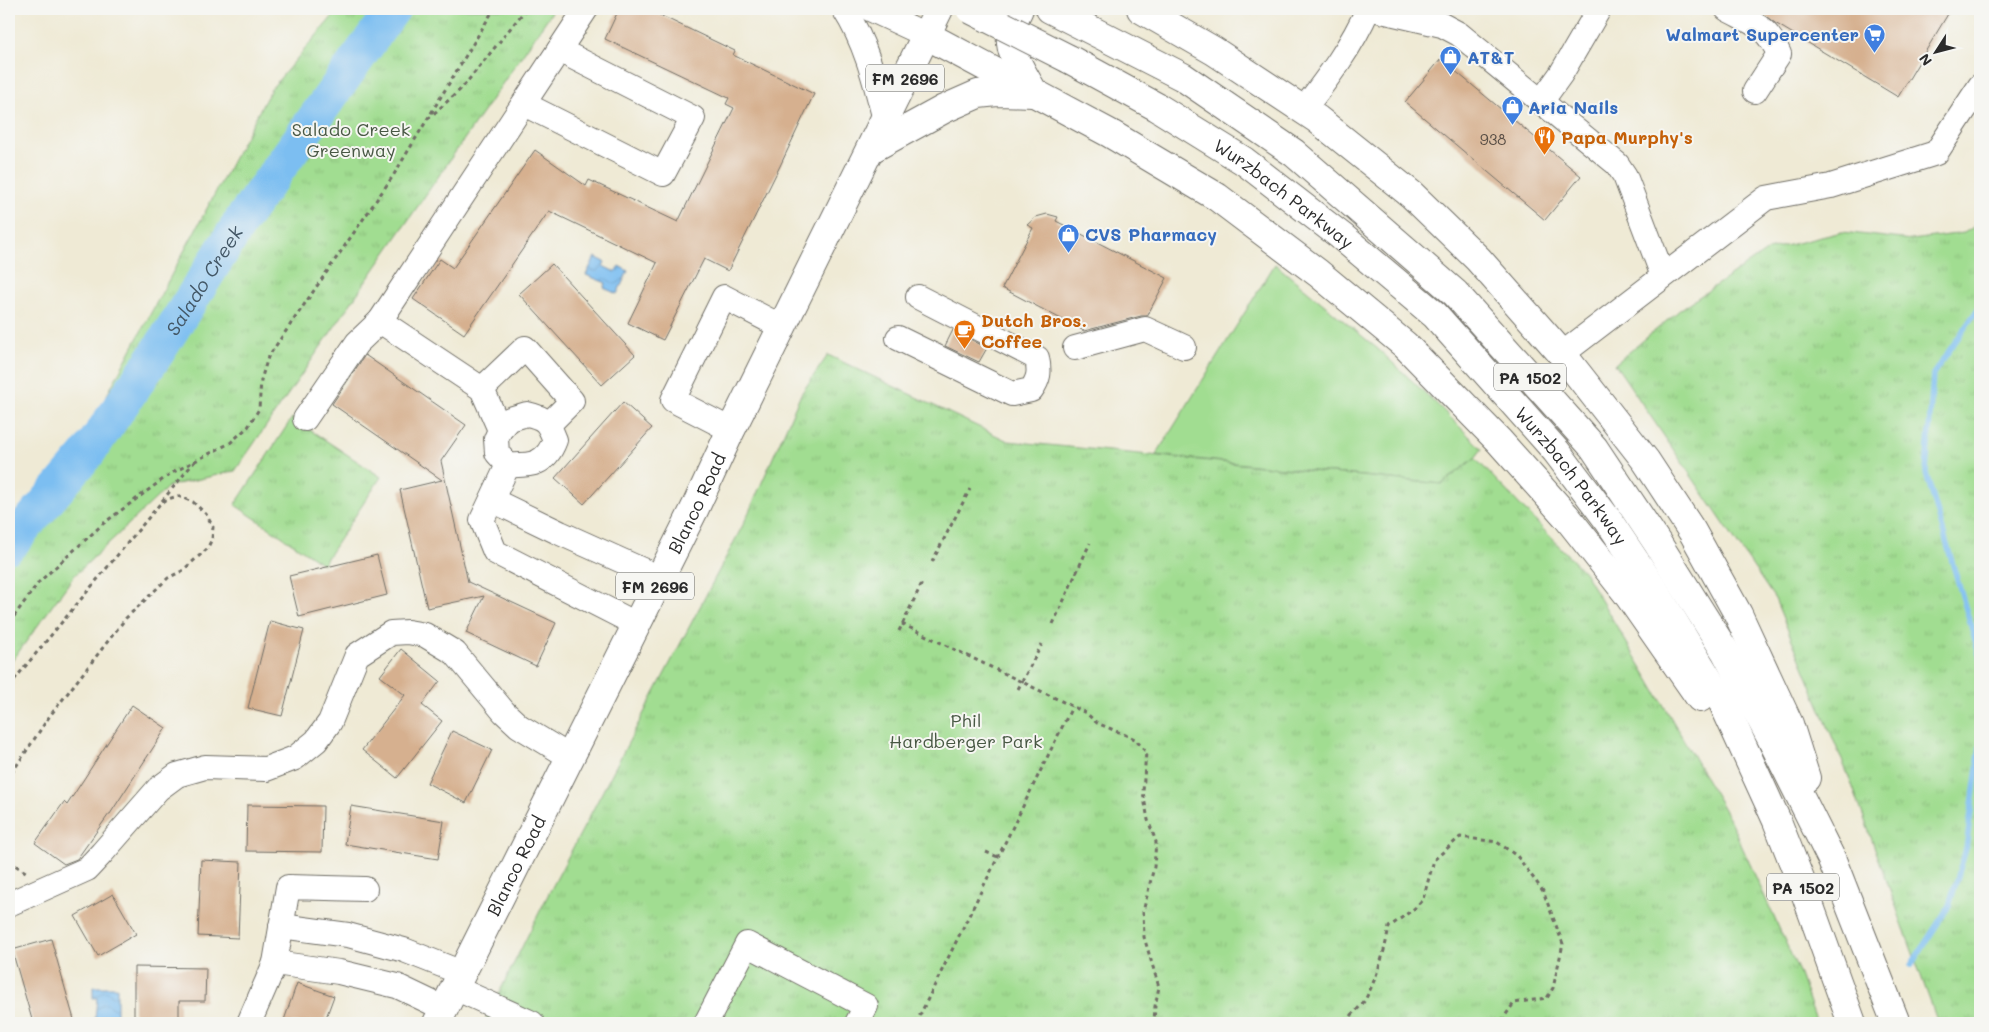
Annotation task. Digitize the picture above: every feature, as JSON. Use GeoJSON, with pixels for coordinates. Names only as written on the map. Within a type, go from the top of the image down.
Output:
{"type":"FeatureCollection","features":[{"type":"Feature","properties":{"kind":"main road","name":"Blanco Road"},"geometry":{"type":"LineString","coordinates":[[450,998],[660,578],[782,326],[872,149],[940,9]]}},
{"type":"Feature","properties":{"kind":"main road","name":"Wurzbach Parkway"},"geometry":{"type":"LineString","coordinates":[[970,9],[1069,58],[1157,107],[1244,161],[1341,236],[1435,315],[1556,451],[1608,520],[1652,586],[1723,703],[1777,821],[1852,1023]]}},
{"type":"Feature","properties":{"kind":"main road"},"geometry":{"type":"LineString","coordinates":[[1019,9],[1012,25],[1010,42],[1018,63],[1034,93]]}},
{"type":"Feature","properties":{"kind":"main road","name":"Wurzbach Parkway"},"geometry":{"type":"LineString","coordinates":[[1050,9],[1182,77],[1294,154],[1455,293],[1594,448],[1658,544],[1725,651],[1771,738],[1832,860],[1896,1023]]}},
{"type":"Feature","properties":{"kind":"main road"},"geometry":{"type":"LineString","coordinates":[[1141,9],[1214,50],[1303,110],[1412,195],[1478,259],[1562,354],[1646,461],[1692,531],[1738,614],[1789,724],[1832,860]]}},
{"type":"Feature","properties":{"kind":"main road"},"geometry":{"type":"LineString","coordinates":[[926,35],[1110,134],[1217,197],[1318,273],[1405,345],[1524,468],[1566,516],[1626,592],[1706,706],[1777,821]]}},
{"type":"Feature","properties":{"kind":"main road"},"geometry":{"type":"LineString","coordinates":[[872,149],[944,109],[978,94],[996,92],[1034,93]]}},
{"type":"Feature","properties":{"kind":"street"},"geometry":{"type":"LineString","coordinates":[[305,419],[357,343],[380,320],[586,9]]}},
{"type":"Feature","properties":{"kind":"street"},"geometry":{"type":"LineString","coordinates":[[844,9],[861,39],[870,63],[885,120]]}},
{"type":"Feature","properties":{"kind":"street"},"geometry":{"type":"LineString","coordinates":[[870,9],[926,35]]}},
{"type":"Feature","properties":{"kind":"street"},"geometry":{"type":"LineString","coordinates":[[1303,110],[1325,82],[1356,36],[1368,9]]}},
{"type":"Feature","properties":{"kind":"street"},"geometry":{"type":"LineString","coordinates":[[1372,9],[1442,25],[1459,34],[1617,164],[1625,176],[1663,276]]}},
{"type":"Feature","properties":{"kind":"street"},"geometry":{"type":"LineString","coordinates":[[1541,102],[1561,74],[1599,9]]}},
{"type":"Feature","properties":{"kind":"street"},"geometry":{"type":"LineString","coordinates":[[1727,9],[1764,30],[1773,39],[1779,54],[1755,91]]}},
{"type":"Feature","properties":{"kind":"street"},"geometry":{"type":"LineString","coordinates":[[524,104],[663,174],[693,118],[559,50]]}},
{"type":"Feature","properties":{"kind":"street"},"geometry":{"type":"LineString","coordinates":[[1562,354],[1766,198],[1831,186],[1936,153],[1980,86]]}},
{"type":"Feature","properties":{"kind":"street"},"geometry":{"type":"LineString","coordinates":[[731,430],[672,400],[724,297],[782,326]]}},
{"type":"Feature","properties":{"kind":"street"},"geometry":{"type":"LineString","coordinates":[[895,344],[1012,394],[1031,390],[1038,380],[1040,370],[1037,358],[918,297]]}},
{"type":"Feature","properties":{"kind":"street"},"geometry":{"type":"LineString","coordinates":[[380,320],[482,389],[500,430]]}},
{"type":"Feature","properties":{"kind":"street"},"geometry":{"type":"LineString","coordinates":[[1075,348],[1145,328],[1184,346]]}},
{"type":"Feature","properties":{"kind":"street"},"geometry":{"type":"LineString","coordinates":[[482,389],[525,348],[572,401],[549,424]]}},
{"type":"Feature","properties":{"kind":"street"},"geometry":{"type":"LineString","coordinates":[[527,414],[540,417],[549,424],[555,440],[551,451],[537,463],[523,466],[508,464],[497,453],[496,439],[500,430],[510,419],[527,414]]}},
{"type":"Feature","properties":{"kind":"street"},"geometry":{"type":"LineString","coordinates":[[508,464],[482,520],[495,552],[636,624]]}},
{"type":"Feature","properties":{"kind":"street"},"geometry":{"type":"LineString","coordinates":[[492,500],[660,578]]}},
{"type":"Feature","properties":{"kind":"street"},"geometry":{"type":"LineString","coordinates":[[9,904],[87,869],[158,789],[178,774],[205,767],[266,769],[295,758],[316,741],[330,722],[357,655],[391,633],[408,632],[425,635],[455,653],[504,712],[514,721],[570,757]]}},
{"type":"Feature","properties":{"kind":"street"},"geometry":{"type":"LineString","coordinates":[[249,1023],[275,963],[288,887],[365,889]]}},
{"type":"Feature","properties":{"kind":"street"},"geometry":{"type":"LineString","coordinates":[[281,926],[348,935],[404,950],[450,998]]}},
{"type":"Feature","properties":{"kind":"street"},"geometry":{"type":"LineString","coordinates":[[356,976],[364,939]]}},
{"type":"Feature","properties":{"kind":"street"},"geometry":{"type":"LineString","coordinates":[[706,1023],[747,944],[866,1006],[858,1023]]}},
{"type":"Feature","properties":{"kind":"street"},"geometry":{"type":"LineString","coordinates":[[275,963],[339,972],[450,998],[532,1023]]}},
{"type":"Feature","properties":{"kind":"path"},"geometry":{"type":"LineString","coordinates":[[9,623],[39,582],[104,523],[170,474],[230,443],[248,427],[259,409],[261,380],[268,357],[393,176],[494,9]]}},
{"type":"Feature","properties":{"kind":"path"},"geometry":{"type":"LineString","coordinates":[[424,123],[462,88],[526,9]]}},
{"type":"Feature","properties":{"kind":"path"},"geometry":{"type":"LineString","coordinates":[[9,686],[196,459]]}},
{"type":"Feature","properties":{"kind":"path"},"geometry":{"type":"LineString","coordinates":[[932,562],[970,488]]}},
{"type":"Feature","properties":{"kind":"path"},"geometry":{"type":"LineString","coordinates":[[9,777],[50,717],[126,618],[168,578],[189,565],[207,549],[212,539],[213,527],[206,514],[193,502],[178,496],[168,499],[159,505]]}},
{"type":"Feature","properties":{"kind":"path"},"geometry":{"type":"LineString","coordinates":[[1053,624],[1090,543]]}},
{"type":"Feature","properties":{"kind":"path"},"geometry":{"type":"LineString","coordinates":[[898,631],[922,584]]}},
{"type":"Feature","properties":{"kind":"path"},"geometry":{"type":"LineString","coordinates":[[902,624],[1086,713],[1097,723],[1135,739],[1146,752],[1143,792],[1148,820],[1156,842],[1154,867],[1143,912],[1144,937],[1159,987],[1154,1023]]}},
{"type":"Feature","properties":{"kind":"path"},"geometry":{"type":"LineString","coordinates":[[1018,689],[1042,644]]}},
{"type":"Feature","properties":{"kind":"path"},"geometry":{"type":"LineString","coordinates":[[916,1023],[1072,707]]}},
{"type":"Feature","properties":{"kind":"path"},"geometry":{"type":"LineString","coordinates":[[1347,1023],[1350,1015],[1365,1000],[1385,949],[1389,927],[1415,908],[1423,899],[1434,860],[1460,837],[1497,842],[1518,856],[1543,891],[1563,944],[1553,988],[1547,998],[1514,1004],[1500,1023]]}},
{"type":"Feature","properties":{"kind":"path"},"geometry":{"type":"LineString","coordinates":[[986,852],[998,857]]}},
{"type":"Feature","properties":{"kind":"green space","name":"Salado Creek Greenway"},"geometry":{"type":"Polygon","coordinates":[[[339,9],[554,9],[235,471],[169,486],[74,576],[9,665],[9,523],[85,436],[271,89],[339,9]]]}},
{"type":"Feature","properties":{"kind":"green space"},"geometry":{"type":"Polygon","coordinates":[[[1980,223],[1980,1023],[1938,1023],[1851,782],[1775,599],[1615,364],[1681,309],[1768,250],[1842,232],[1911,240],[1964,233],[1980,223]]]}},
{"type":"Feature","properties":{"kind":"green space"},"geometry":{"type":"Polygon","coordinates":[[[1275,264],[1379,350],[1439,406],[1482,449],[1475,458],[1442,484],[1156,455],[1275,264]]]}},
{"type":"Feature","properties":{"kind":"green space","name":"Phil Hardberger Park"},"geometry":{"type":"Polygon","coordinates":[[[828,355],[1008,441],[1442,484],[1475,458],[1584,572],[1729,818],[1799,972],[1817,1023],[484,1023],[548,895],[744,523],[801,394],[828,355]]]}},
{"type":"Feature","properties":{"kind":"green space"},"geometry":{"type":"Polygon","coordinates":[[[292,418],[381,477],[323,564],[235,505],[292,418]]]}},
{"type":"Feature","properties":{"kind":"water"},"geometry":{"type":"Polygon","coordinates":[[[595,257],[605,262],[603,266],[615,272],[619,266],[628,271],[617,294],[604,288],[606,283],[586,275],[595,257]]]}},
{"type":"Feature","properties":{"kind":"water"},"geometry":{"type":"Polygon","coordinates":[[[93,987],[117,987],[117,1019],[95,1019],[97,998],[93,998],[93,987]]]}},
{"type":"Feature","properties":{"kind":"building"},"geometry":{"type":"Polygon","coordinates":[[[619,9],[647,9],[735,51],[733,55],[814,94],[780,166],[728,271],[704,259],[663,340],[628,323],[657,263],[549,211],[464,334],[413,299],[440,259],[453,268],[535,150],[586,186],[589,180],[678,222],[734,108],[726,104],[729,98],[605,39],[619,9]]]}},
{"type":"Feature","properties":{"kind":"building","name":"Walmart Supercenter"},"geometry":{"type":"Polygon","coordinates":[[[1756,9],[1951,9],[1898,97],[1775,23],[1756,9]]]}},
{"type":"Feature","properties":{"kind":"building"},"geometry":{"type":"Polygon","coordinates":[[[1441,59],[1581,176],[1545,220],[1405,102],[1441,59]]]}},
{"type":"Feature","properties":{"kind":"building","name":"CVS Pharmacy"},"geometry":{"type":"Polygon","coordinates":[[[1047,214],[1058,217],[1056,221],[1167,278],[1147,316],[1084,331],[1002,288],[1033,228],[1027,225],[1036,217],[1047,214]]]}},
{"type":"Feature","properties":{"kind":"building"},"geometry":{"type":"Polygon","coordinates":[[[552,264],[635,355],[602,385],[519,294],[552,264]]]}},
{"type":"Feature","properties":{"kind":"building","name":"Dutch Bros. Coffee"},"geometry":{"type":"Polygon","coordinates":[[[953,330],[987,348],[979,362],[945,346],[953,330]]]}},
{"type":"Feature","properties":{"kind":"building"},"geometry":{"type":"Polygon","coordinates":[[[365,355],[466,425],[441,461],[468,582],[556,623],[536,666],[466,633],[484,596],[427,608],[400,490],[442,480],[332,404],[365,355]]]}},
{"type":"Feature","properties":{"kind":"building"},"geometry":{"type":"Polygon","coordinates":[[[623,402],[652,428],[584,504],[555,478],[623,402]]]}},
{"type":"Feature","properties":{"kind":"building"},"geometry":{"type":"Polygon","coordinates":[[[377,555],[387,595],[299,617],[289,576],[377,555]]]}},
{"type":"Feature","properties":{"kind":"building"},"geometry":{"type":"Polygon","coordinates":[[[270,621],[304,630],[282,716],[248,708],[270,621]]]}},
{"type":"Feature","properties":{"kind":"building"},"geometry":{"type":"Polygon","coordinates":[[[401,649],[440,681],[422,705],[442,721],[397,778],[362,750],[405,695],[380,676],[401,649]]]}},
{"type":"Feature","properties":{"kind":"building"},"geometry":{"type":"Polygon","coordinates":[[[132,705],[166,728],[110,814],[77,859],[64,864],[35,843],[64,802],[67,805],[132,705]]]}},
{"type":"Feature","properties":{"kind":"building"},"geometry":{"type":"Polygon","coordinates":[[[452,731],[492,750],[466,803],[427,783],[452,731]]]}},
{"type":"Feature","properties":{"kind":"building"},"geometry":{"type":"Polygon","coordinates":[[[247,805],[323,806],[322,852],[246,851],[247,805]]]}},
{"type":"Feature","properties":{"kind":"building"},"geometry":{"type":"Polygon","coordinates":[[[351,806],[444,821],[438,859],[345,844],[351,806]]]}},
{"type":"Feature","properties":{"kind":"building"},"geometry":{"type":"Polygon","coordinates":[[[201,860],[241,862],[238,938],[198,936],[201,860]]]}},
{"type":"Feature","properties":{"kind":"building"},"geometry":{"type":"Polygon","coordinates":[[[113,894],[136,934],[98,956],[75,916],[113,894]]]}},
{"type":"Feature","properties":{"kind":"building"},"geometry":{"type":"Polygon","coordinates":[[[51,939],[75,1023],[33,1023],[12,950],[51,939]]]}},
{"type":"Feature","properties":{"kind":"building"},"geometry":{"type":"Polygon","coordinates":[[[134,967],[206,968],[205,1001],[179,1001],[179,1023],[134,1023],[134,967]]]}},
{"type":"Feature","properties":{"kind":"building"},"geometry":{"type":"Polygon","coordinates":[[[297,983],[334,996],[324,1023],[283,1023],[297,983]]]}},
{"type":"Feature","properties":{"kind":"waterway","name":"Salado Creek"},"geometry":{"type":"LineString","coordinates":[[9,546],[88,453],[157,353],[243,218],[393,9]]}},
{"type":"Feature","properties":{"kind":"waterway"},"geometry":{"type":"LineString","coordinates":[[1980,306],[1933,374],[1926,473],[1980,657]]}},
{"type":"Feature","properties":{"kind":"waterway"},"geometry":{"type":"LineString","coordinates":[[1911,965],[1949,906],[1966,849],[1980,746]]}},
{"type":"Feature","properties":{"kind":"place","name":"Walmart Supercenter"},"geometry":{"type":"Point","coordinates":[1875,53]}},
{"type":"Feature","properties":{"kind":"place","name":"AT&T"},"geometry":{"type":"Point","coordinates":[1451,76]}},
{"type":"Feature","properties":{"kind":"place","name":"Aria Nails"},"geometry":{"type":"Point","coordinates":[1512,126]}},
{"type":"Feature","properties":{"kind":"place","name":"Papa Murphy's"},"geometry":{"type":"Point","coordinates":[1545,156]}},
{"type":"Feature","properties":{"kind":"place","name":"CVS Pharmacy"},"geometry":{"type":"Point","coordinates":[1069,253]}},
{"type":"Feature","properties":{"kind":"place","name":"Dutch Bros. Coffee"},"geometry":{"type":"Point","coordinates":[965,349]}}]}
